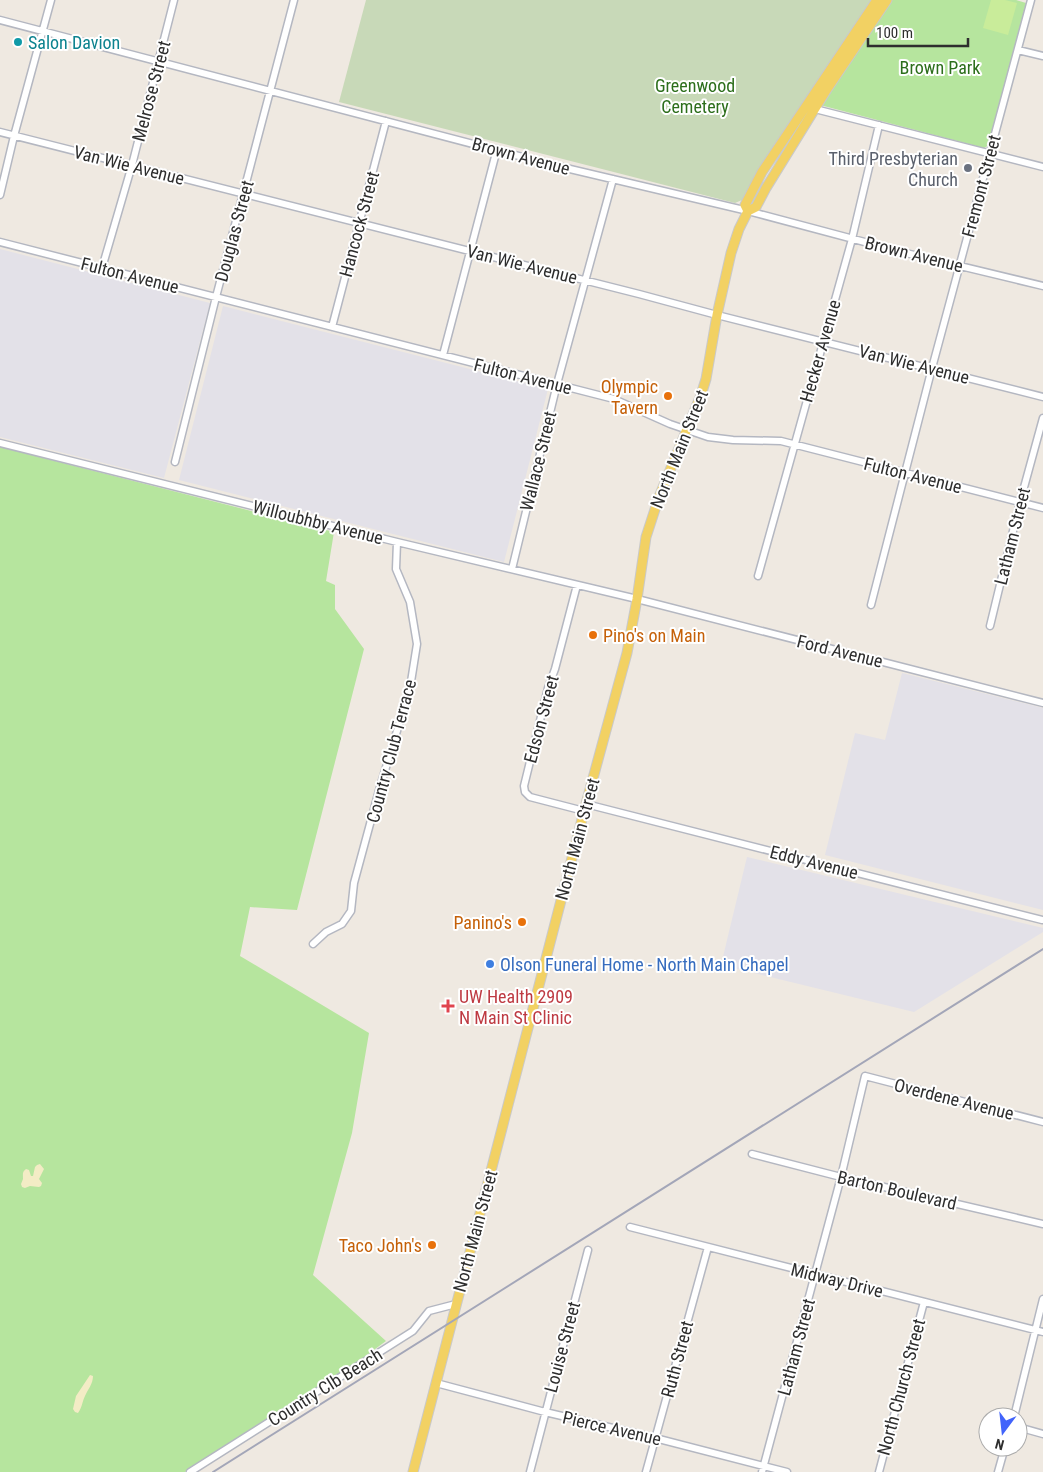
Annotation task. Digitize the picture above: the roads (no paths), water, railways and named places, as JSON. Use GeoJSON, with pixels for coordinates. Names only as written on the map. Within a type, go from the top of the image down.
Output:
{"type":"FeatureCollection","features":[{"type":"Feature","properties":{"kind":"main road","name":"North Main Street"},"geometry":{"type":"LineString","coordinates":[[748,212],[745,205],[762,172],[876,0]]}},
{"type":"Feature","properties":{"kind":"main road","name":"North Main Street"},"geometry":{"type":"LineString","coordinates":[[413,1472],[627,653],[646,537],[653,514],[704,388],[716,315],[731,253],[739,229],[748,212],[756,207],[815,109],[887,0]]}},
{"type":"Feature","properties":{"kind":"street"},"geometry":{"type":"LineString","coordinates":[[0,195],[51,0]]}},
{"type":"Feature","properties":{"kind":"street","name":"Melrose Street"},"geometry":{"type":"LineString","coordinates":[[102,268],[132,165],[174,0]]}},
{"type":"Feature","properties":{"kind":"street","name":"Douglas Street"},"geometry":{"type":"LineString","coordinates":[[175,462],[294,0]]}},
{"type":"Feature","properties":{"kind":"street","name":"Fremont Street"},"geometry":{"type":"LineString","coordinates":[[871,605],[932,368],[1031,0]]}},
{"type":"Feature","properties":{"kind":"street","name":"Brown Avenue"},"geometry":{"type":"LineString","coordinates":[[0,20],[613,179],[1043,286]]}},
{"type":"Feature","properties":{"kind":"street"},"geometry":{"type":"LineString","coordinates":[[1018,50],[1043,56]]}},
{"type":"Feature","properties":{"kind":"street"},"geometry":{"type":"LineString","coordinates":[[815,109],[1043,167]]}},
{"type":"Feature","properties":{"kind":"street","name":"Hancock Street"},"geometry":{"type":"LineString","coordinates":[[332,327],[386,120]]}},
{"type":"Feature","properties":{"kind":"street","name":"Hecker Avenue"},"geometry":{"type":"LineString","coordinates":[[758,576],[852,238],[879,125]]}},
{"type":"Feature","properties":{"kind":"street","name":"Van Wie Avenue"},"geometry":{"type":"LineString","coordinates":[[0,132],[1043,397]]}},
{"type":"Feature","properties":{"kind":"street"},"geometry":{"type":"LineString","coordinates":[[443,355],[497,149]]}},
{"type":"Feature","properties":{"kind":"street","name":"Wallace Street"},"geometry":{"type":"LineString","coordinates":[[512,569],[557,384],[613,179]]}},
{"type":"Feature","properties":{"kind":"street","name":"Fulton Avenue"},"geometry":{"type":"LineString","coordinates":[[0,242],[614,399],[659,420],[716,439],[775,441],[794,445],[1043,508]]}},
{"type":"Feature","properties":{"kind":"street","name":"Latham Street"},"geometry":{"type":"LineString","coordinates":[[990,626],[1020,502],[1043,418]]}},
{"type":"Feature","properties":{"kind":"street","name":"Willoubhby Avenue"},"geometry":{"type":"LineString","coordinates":[[0,442],[397,542],[637,599]]}},
{"type":"Feature","properties":{"kind":"street","name":"Country Club Terrace"},"geometry":{"type":"LineString","coordinates":[[313,944],[326,932],[342,924],[351,911],[357,874],[380,786],[410,688],[417,644],[410,602],[396,569],[397,542]]}},
{"type":"Feature","properties":{"kind":"street","name":"Edson Street"},"geometry":{"type":"LineString","coordinates":[[577,585],[548,688],[524,786],[525,792],[530,797],[585,808]]}},
{"type":"Feature","properties":{"kind":"street","name":"Ford Avenue"},"geometry":{"type":"LineString","coordinates":[[637,599],[1043,703]]}},
{"type":"Feature","properties":{"kind":"street","name":"Eddy Avenue"},"geometry":{"type":"LineString","coordinates":[[585,808],[1042,920]]}},
{"type":"Feature","properties":{"kind":"street","name":"Latham Street"},"geometry":{"type":"LineString","coordinates":[[763,1469],[816,1274],[865,1076]]}},
{"type":"Feature","properties":{"kind":"street","name":"Overdene Avenue"},"geometry":{"type":"LineString","coordinates":[[865,1076],[1043,1122]]}},
{"type":"Feature","properties":{"kind":"street","name":"Barton Boulevard"},"geometry":{"type":"LineString","coordinates":[[752,1154],[841,1177],[1043,1224]]}},
{"type":"Feature","properties":{"kind":"street","name":"Midway Drive"},"geometry":{"type":"LineString","coordinates":[[630,1227],[1043,1332]]}},
{"type":"Feature","properties":{"kind":"street","name":"Ruth Street"},"geometry":{"type":"LineString","coordinates":[[646,1472],[708,1247]]}},
{"type":"Feature","properties":{"kind":"street","name":"Louise Street"},"geometry":{"type":"LineString","coordinates":[[530,1472],[588,1250]]}},
{"type":"Feature","properties":{"kind":"street"},"geometry":{"type":"LineString","coordinates":[[1017,1407],[1043,1299]]}},
{"type":"Feature","properties":{"kind":"street","name":"North Church Street"},"geometry":{"type":"LineString","coordinates":[[879,1472],[924,1302]]}},
{"type":"Feature","properties":{"kind":"street","name":"Country Clb Beach"},"geometry":{"type":"LineString","coordinates":[[190,1472],[413,1332],[430,1311],[456,1304]]}},
{"type":"Feature","properties":{"kind":"street","name":"Pierce Avenue"},"geometry":{"type":"LineString","coordinates":[[436,1384],[655,1438],[763,1469],[787,1472]]}},
{"type":"Feature","properties":{"kind":"street"},"geometry":{"type":"LineString","coordinates":[[1028,1430],[1043,1434]]}},
{"type":"Feature","properties":{"kind":"street"},"geometry":{"type":"LineString","coordinates":[[998,1472],[1002,1457]]}},
{"type":"Feature","properties":{"kind":"railway"},"geometry":{"type":"LineString","coordinates":[[213,1472],[1043,949]]}},
{"type":"Feature","properties":{"kind":"place","name":"Salon Davion"},"geometry":{"type":"Point","coordinates":[18,42]}},
{"type":"Feature","properties":{"kind":"place","name":"Third Presbyterian Church"},"geometry":{"type":"Point","coordinates":[968,168]}},
{"type":"Feature","properties":{"kind":"place","name":"Olympic Tavern"},"geometry":{"type":"Point","coordinates":[668,396]}},
{"type":"Feature","properties":{"kind":"place","name":"Pino's on Main"},"geometry":{"type":"Point","coordinates":[593,635]}},
{"type":"Feature","properties":{"kind":"place","name":"Panino's"},"geometry":{"type":"Point","coordinates":[522,922]}},
{"type":"Feature","properties":{"kind":"place","name":"Olson Funeral Home - North Main Chapel"},"geometry":{"type":"Point","coordinates":[490,964]}},
{"type":"Feature","properties":{"kind":"place","name":"UW Health 2909 N Main St Clinic"},"geometry":{"type":"Point","coordinates":[448,1006]}},
{"type":"Feature","properties":{"kind":"place","name":"Taco John's"},"geometry":{"type":"Point","coordinates":[432,1245]}},
{"type":"Feature","properties":{"kind":"park label","name":"Brown Park"},"geometry":{"type":"Point","coordinates":[940,67]}},
{"type":"Feature","properties":{"kind":"park label","name":"Greenwood Cemetery"},"geometry":{"type":"Point","coordinates":[695,95]}}]}
